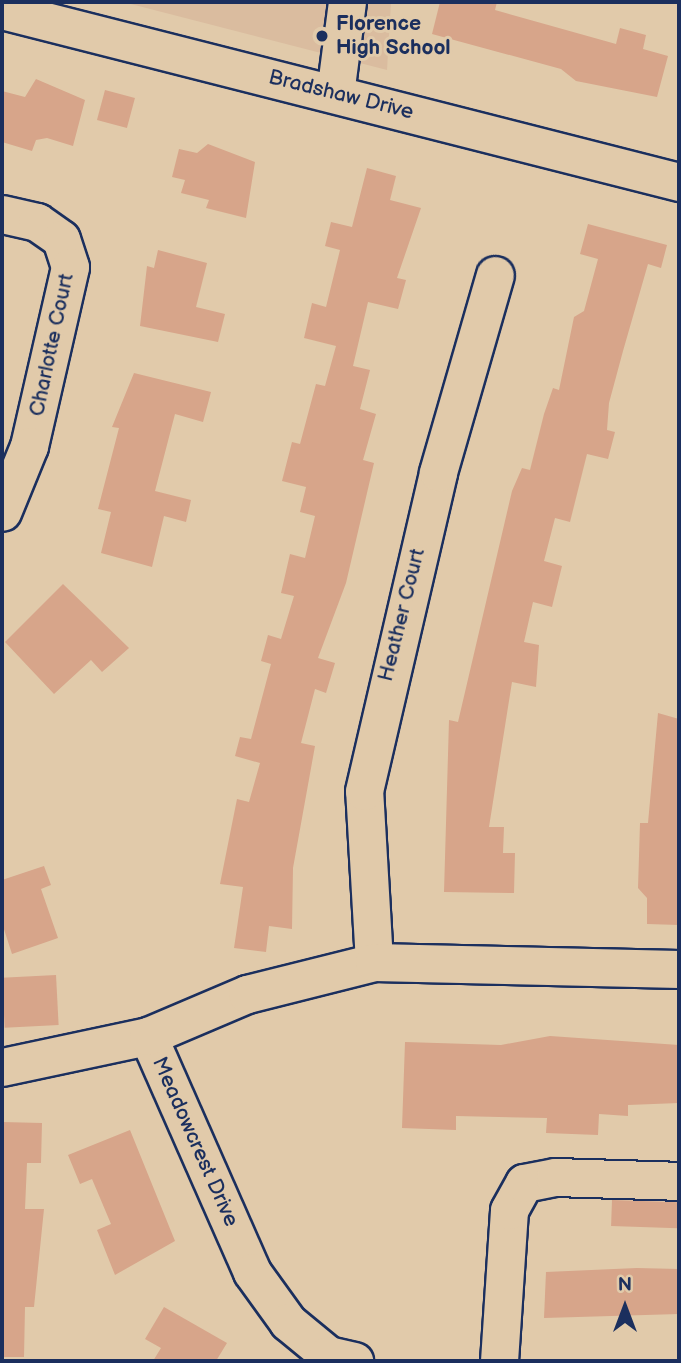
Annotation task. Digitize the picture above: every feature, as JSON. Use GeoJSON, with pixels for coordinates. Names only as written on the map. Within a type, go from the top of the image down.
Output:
{"type":"FeatureCollection","features":[{"type":"Feature","properties":{"kind":"street"},"geometry":{"type":"LineString","coordinates":[[335,94],[347,2]]}},
{"type":"Feature","properties":{"kind":"street","name":"Bradshaw Drive"},"geometry":{"type":"LineString","coordinates":[[2,10],[679,182]]}},
{"type":"Feature","properties":{"kind":"street","name":"Charlotte Court"},"geometry":{"type":"LineString","coordinates":[[2,214],[37,222],[61,239],[70,267],[29,446],[2,512]]}},
{"type":"Feature","properties":{"kind":"street","name":"Heather Court"},"geometry":{"type":"LineString","coordinates":[[374,962],[364,791],[431,498],[495,275]]}},
{"type":"Feature","properties":{"kind":"street","name":"Meadowcrest Drive"},"geometry":{"type":"LineString","coordinates":[[335,1359],[288,1322],[252,1272],[148,1036],[247,993],[374,962],[679,969]]}},
{"type":"Feature","properties":{"kind":"street"},"geometry":{"type":"LineString","coordinates":[[2,1068],[148,1036]]}},
{"type":"Feature","properties":{"kind":"street"},"geometry":{"type":"LineString","coordinates":[[499,1361],[509,1210],[524,1183],[555,1177],[679,1181]]}},
{"type":"Feature","properties":{"kind":"shaded area","name":"Florence High School"},"geometry":{"type":"Polygon","coordinates":[[[123,2],[391,2],[387,70],[123,2]]]}},
{"type":"Feature","properties":{"kind":"building"},"geometry":{"type":"Polygon","coordinates":[[[440,2],[497,2],[495,10],[616,44],[620,28],[646,35],[643,49],[668,56],[657,97],[576,81],[561,69],[432,34],[440,2]]]}},
{"type":"Feature","properties":{"kind":"building"},"geometry":{"type":"Polygon","coordinates":[[[36,79],[85,100],[73,146],[47,138],[36,140],[32,151],[2,142],[2,91],[25,97],[36,79]]]}},
{"type":"Feature","properties":{"kind":"building"},"geometry":{"type":"Polygon","coordinates":[[[105,90],[135,98],[127,128],[97,120],[105,90]]]}},
{"type":"Feature","properties":{"kind":"building"},"geometry":{"type":"Polygon","coordinates":[[[208,144],[255,162],[246,218],[206,208],[209,200],[181,193],[185,180],[172,177],[179,149],[197,153],[208,144]]]}},
{"type":"Feature","properties":{"kind":"building"},"geometry":{"type":"Polygon","coordinates":[[[367,168],[396,176],[390,200],[421,208],[397,278],[406,280],[398,309],[368,302],[353,366],[370,370],[360,409],[376,414],[363,460],[374,463],[346,583],[318,658],[335,663],[326,693],[315,689],[301,743],[315,746],[293,868],[292,929],[269,926],[266,952],[234,948],[243,887],[220,884],[237,799],[249,802],[260,763],[235,756],[240,737],[251,739],[271,664],[261,661],[268,635],[281,639],[294,596],[281,593],[290,554],[305,558],[315,516],[300,512],[306,487],[282,481],[292,442],[300,444],[316,384],[325,386],[336,346],[304,338],[312,303],[326,307],[340,250],[325,246],[331,222],[352,227],[367,168]]]}},
{"type":"Feature","properties":{"kind":"building"},"geometry":{"type":"Polygon","coordinates":[[[588,224],[667,245],[661,268],[648,264],[623,351],[609,403],[607,430],[615,432],[608,459],[587,454],[570,522],[555,518],[544,561],[562,566],[552,607],[533,602],[524,642],[539,645],[536,687],[512,682],[489,827],[504,827],[503,853],[515,853],[514,893],[444,892],[449,720],[458,722],[512,491],[522,468],[530,470],[553,388],[559,390],[574,317],[584,311],[598,259],[580,254],[588,224]]]}},
{"type":"Feature","properties":{"kind":"building"},"geometry":{"type":"Polygon","coordinates":[[[158,250],[207,263],[196,307],[225,314],[218,342],[140,326],[147,266],[154,268],[158,250]]]}},
{"type":"Feature","properties":{"kind":"building"},"geometry":{"type":"Polygon","coordinates":[[[134,373],[211,392],[203,422],[175,414],[155,491],[191,500],[186,522],[164,516],[152,567],[101,553],[111,512],[98,509],[119,428],[112,427],[134,373]]]}},
{"type":"Feature","properties":{"kind":"building"},"geometry":{"type":"Polygon","coordinates":[[[63,584],[129,648],[102,672],[91,660],[54,694],[5,642],[63,584]]]}},
{"type":"Feature","properties":{"kind":"building"},"geometry":{"type":"Polygon","coordinates":[[[658,713],[679,719],[679,925],[647,924],[647,898],[638,888],[640,823],[648,823],[658,713]]]}},
{"type":"Feature","properties":{"kind":"building"},"geometry":{"type":"Polygon","coordinates":[[[44,866],[51,885],[41,889],[58,938],[12,954],[2,923],[2,880],[44,866]]]}},
{"type":"Feature","properties":{"kind":"building"},"geometry":{"type":"Polygon","coordinates":[[[56,975],[59,1025],[5,1028],[2,978],[56,975]]]}},
{"type":"Feature","properties":{"kind":"building"},"geometry":{"type":"Polygon","coordinates":[[[550,1036],[679,1045],[679,1103],[628,1105],[628,1116],[599,1114],[598,1135],[546,1133],[547,1118],[456,1116],[456,1130],[402,1128],[405,1042],[501,1045],[550,1036]]]}},
{"type":"Feature","properties":{"kind":"building"},"geometry":{"type":"Polygon","coordinates":[[[2,1122],[42,1123],[41,1163],[27,1163],[25,1209],[44,1209],[34,1307],[25,1307],[24,1357],[2,1357],[2,1122]]]}},
{"type":"Feature","properties":{"kind":"building"},"geometry":{"type":"Polygon","coordinates":[[[130,1130],[175,1241],[115,1275],[97,1230],[111,1224],[92,1179],[80,1184],[68,1155],[130,1130]]]}},
{"type":"Feature","properties":{"kind":"building"},"geometry":{"type":"Polygon","coordinates":[[[612,1200],[679,1202],[678,1228],[611,1226],[612,1200]]]}},
{"type":"Feature","properties":{"kind":"building"},"geometry":{"type":"Polygon","coordinates":[[[679,1269],[679,1314],[544,1318],[546,1272],[679,1269]]]}},
{"type":"Feature","properties":{"kind":"building"},"geometry":{"type":"Polygon","coordinates":[[[164,1307],[227,1343],[216,1361],[153,1361],[161,1348],[145,1339],[164,1307]]]}},
{"type":"Feature","properties":{"kind":"place","name":"Florence High School"},"geometry":{"type":"Point","coordinates":[322,36]}}]}
